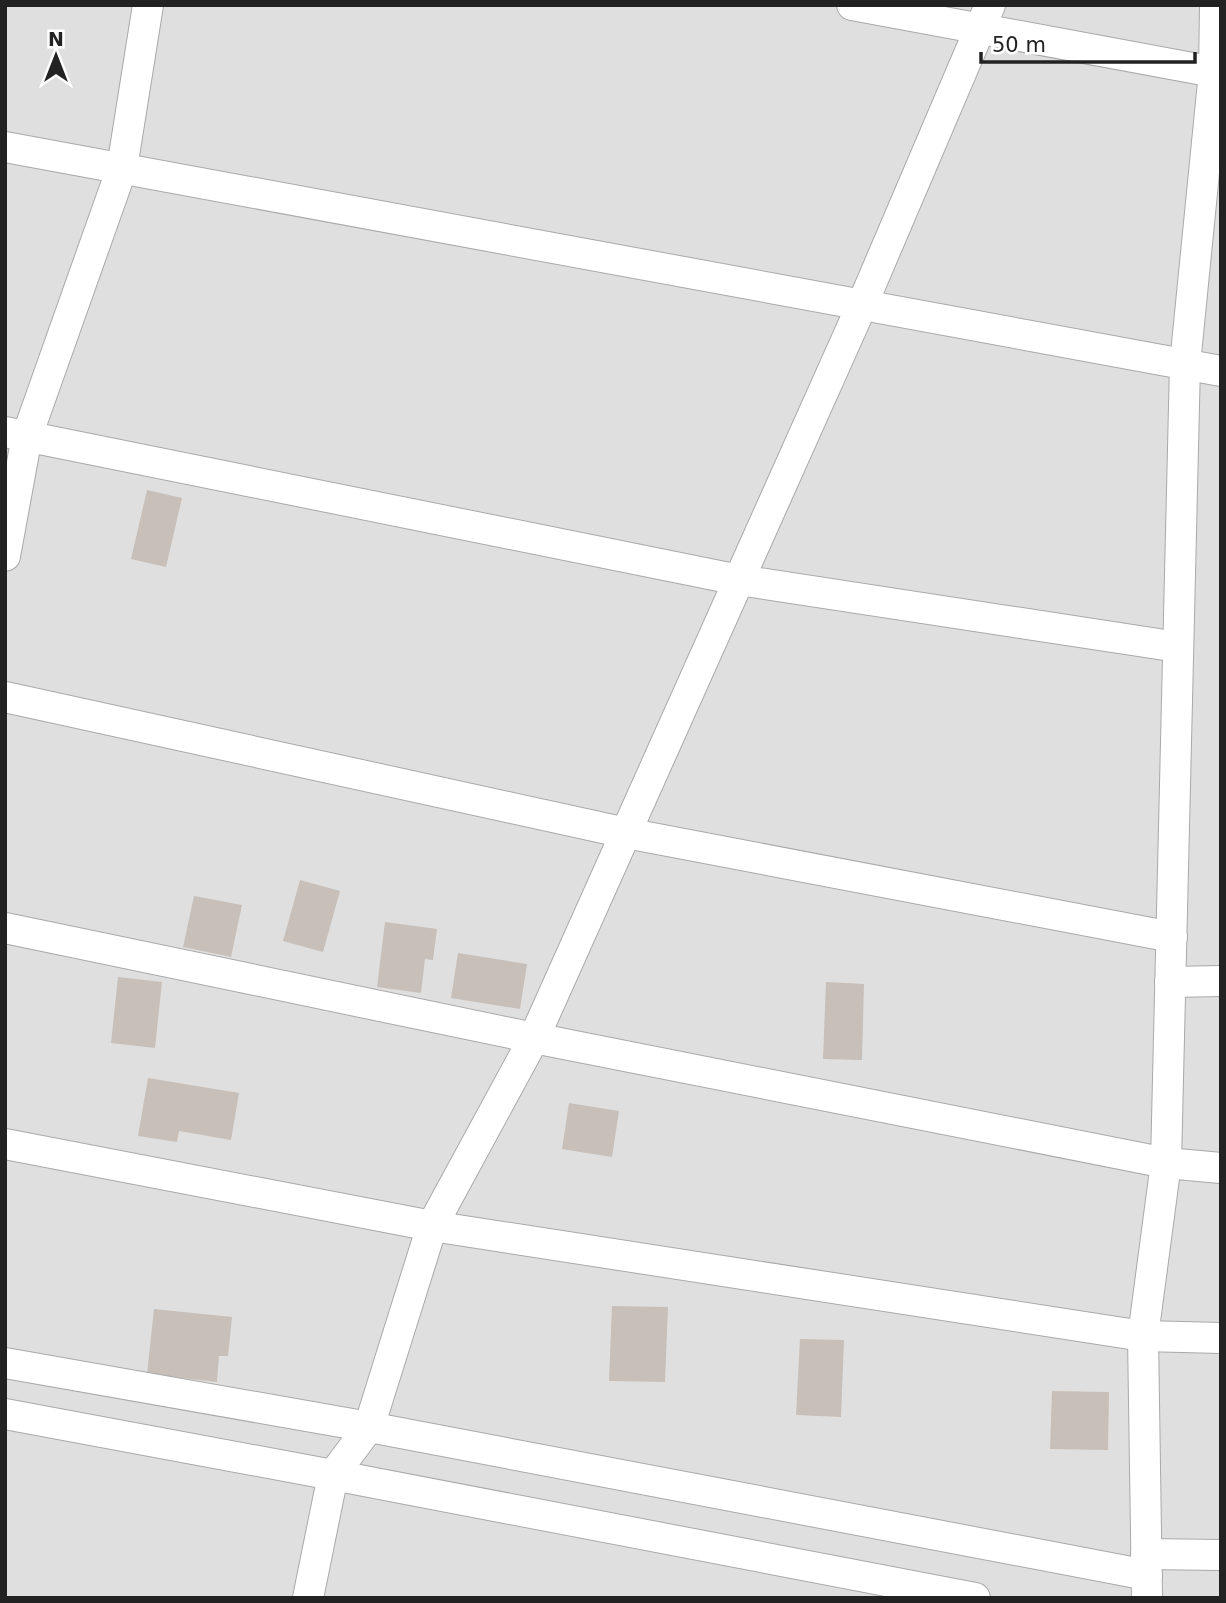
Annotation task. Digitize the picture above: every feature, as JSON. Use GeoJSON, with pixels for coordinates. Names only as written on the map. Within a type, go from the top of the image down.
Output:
{"type":"FeatureCollection","features":[{"type":"Feature","properties":{"kind":"street"},"geometry":{"type":"LineString","coordinates":[[5,556],[16,434],[122,168],[148,5]]}},
{"type":"Feature","properties":{"kind":"street"},"geometry":{"type":"LineString","coordinates":[[852,5],[985,17],[1214,72]]}},
{"type":"Feature","properties":{"kind":"street"},"geometry":{"type":"LineString","coordinates":[[1147,1575],[1143,1336],[1166,1163],[1185,364],[1214,72],[1215,5]]}},
{"type":"Feature","properties":{"kind":"street"},"geometry":{"type":"LineString","coordinates":[[308,1598],[333,1475],[369,1427],[432,1226],[534,1038],[862,305],[985,17]]}},
{"type":"Feature","properties":{"kind":"street"},"geometry":{"type":"LineString","coordinates":[[5,146],[1221,371]]}},
{"type":"Feature","properties":{"kind":"street"},"geometry":{"type":"LineString","coordinates":[[16,434],[739,580],[1178,648]]}},
{"type":"Feature","properties":{"kind":"street"},"geometry":{"type":"LineString","coordinates":[[5,697],[626,833],[1172,937]]}},
{"type":"Feature","properties":{"kind":"street"},"geometry":{"type":"LineString","coordinates":[[5,928],[534,1038],[1166,1163],[1221,1168]]}},
{"type":"Feature","properties":{"kind":"street"},"geometry":{"type":"LineString","coordinates":[[1171,982],[1221,981]]}},
{"type":"Feature","properties":{"kind":"street"},"geometry":{"type":"LineString","coordinates":[[5,1144],[432,1226],[1143,1336],[1221,1338]]}},
{"type":"Feature","properties":{"kind":"street"},"geometry":{"type":"LineString","coordinates":[[5,1363],[369,1427],[1147,1575],[1221,1555]]}},
{"type":"Feature","properties":{"kind":"street"},"geometry":{"type":"LineString","coordinates":[[5,1415],[975,1598]]}},
{"type":"Feature","properties":{"kind":"shaded area"},"geometry":{"type":"Polygon","coordinates":[[[5,5],[1221,5],[1221,1598],[5,1598],[5,5]]]}},
{"type":"Feature","properties":{"kind":"building"},"geometry":{"type":"Polygon","coordinates":[[[147,490],[182,498],[166,567],[131,559],[147,490]]]}},
{"type":"Feature","properties":{"kind":"building"},"geometry":{"type":"Polygon","coordinates":[[[300,880],[340,891],[323,952],[283,941],[300,880]]]}},
{"type":"Feature","properties":{"kind":"building"},"geometry":{"type":"Polygon","coordinates":[[[194,896],[242,905],[231,957],[183,947],[194,896]]]}},
{"type":"Feature","properties":{"kind":"building"},"geometry":{"type":"Polygon","coordinates":[[[385,922],[437,929],[433,960],[425,959],[421,993],[377,987],[385,922]]]}},
{"type":"Feature","properties":{"kind":"building"},"geometry":{"type":"Polygon","coordinates":[[[458,953],[527,964],[520,1009],[451,998],[458,953]]]}},
{"type":"Feature","properties":{"kind":"building"},"geometry":{"type":"Polygon","coordinates":[[[118,977],[162,982],[155,1048],[111,1043],[118,977]]]}},
{"type":"Feature","properties":{"kind":"building"},"geometry":{"type":"Polygon","coordinates":[[[826,982],[864,984],[862,1060],[823,1059],[826,982]]]}},
{"type":"Feature","properties":{"kind":"building"},"geometry":{"type":"Polygon","coordinates":[[[148,1078],[239,1093],[231,1140],[179,1131],[177,1142],[138,1136],[148,1078]]]}},
{"type":"Feature","properties":{"kind":"building"},"geometry":{"type":"Polygon","coordinates":[[[569,1103],[619,1111],[612,1157],[562,1149],[569,1103]]]}},
{"type":"Feature","properties":{"kind":"building"},"geometry":{"type":"Polygon","coordinates":[[[612,1306],[668,1307],[665,1382],[609,1381],[612,1306]]]}},
{"type":"Feature","properties":{"kind":"building"},"geometry":{"type":"Polygon","coordinates":[[[154,1309],[232,1317],[228,1356],[219,1356],[217,1382],[147,1374],[154,1309]]]}},
{"type":"Feature","properties":{"kind":"building"},"geometry":{"type":"Polygon","coordinates":[[[800,1339],[844,1340],[841,1417],[796,1415],[800,1339]]]}},
{"type":"Feature","properties":{"kind":"building"},"geometry":{"type":"Polygon","coordinates":[[[1052,1391],[1109,1392],[1108,1450],[1050,1449],[1052,1391]]]}}]}
